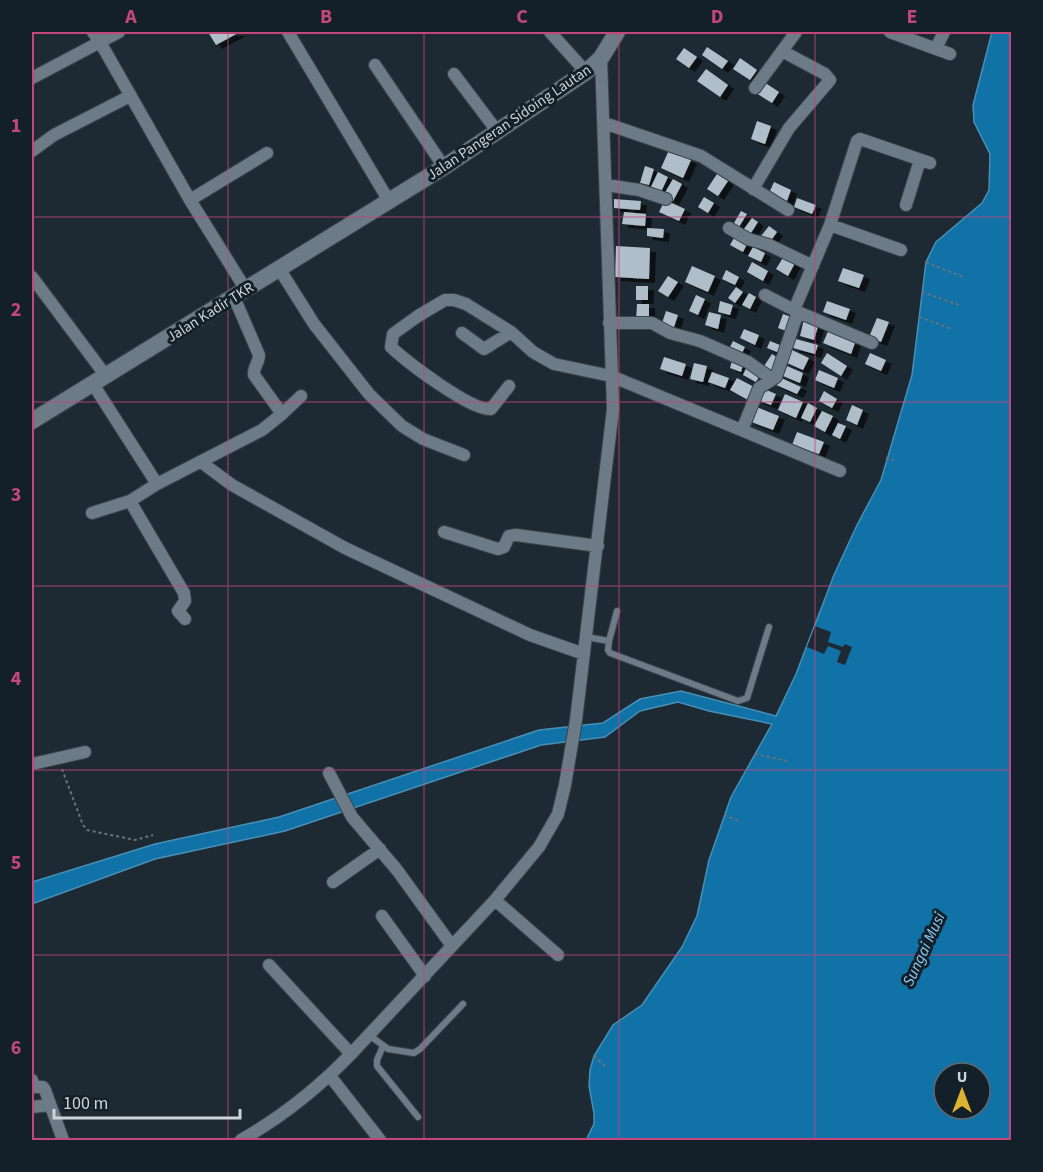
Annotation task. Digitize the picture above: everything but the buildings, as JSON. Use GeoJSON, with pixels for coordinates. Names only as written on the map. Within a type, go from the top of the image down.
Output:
{"type":"FeatureCollection","features":[{"type":"Feature","properties":{"kind":"street"},"geometry":{"type":"LineString","coordinates":[[32,78],[97,37],[119,32]]}},
{"type":"Feature","properties":{"kind":"street"},"geometry":{"type":"LineString","coordinates":[[288,32],[388,201]]}},
{"type":"Feature","properties":{"kind":"street"},"geometry":{"type":"LineString","coordinates":[[550,32],[586,72]]}},
{"type":"Feature","properties":{"kind":"street","name":"Jalan Pangeran Sidoing Lautan"},"geometry":{"type":"LineString","coordinates":[[388,201],[444,167],[586,72],[601,58],[618,32]]}},
{"type":"Feature","properties":{"kind":"street"},"geometry":{"type":"LineString","coordinates":[[755,87],[796,32]]}},
{"type":"Feature","properties":{"kind":"street"},"geometry":{"type":"LineString","coordinates":[[890,32],[950,54]]}},
{"type":"Feature","properties":{"kind":"street"},"geometry":{"type":"LineString","coordinates":[[936,48],[944,32]]}},
{"type":"Feature","properties":{"kind":"street"},"geometry":{"type":"LineString","coordinates":[[97,37],[190,200],[240,294],[259,355],[254,375],[282,414]]}},
{"type":"Feature","properties":{"kind":"street"},"geometry":{"type":"LineString","coordinates":[[747,185],[827,77],[782,51]]}},
{"type":"Feature","properties":{"kind":"street"},"geometry":{"type":"LineString","coordinates":[[241,1140],[271,1123],[330,1076],[495,900],[539,847],[558,814],[576,720],[613,409],[601,58]]}},
{"type":"Feature","properties":{"kind":"street"},"geometry":{"type":"LineString","coordinates":[[375,65],[444,167]]}},
{"type":"Feature","properties":{"kind":"street"},"geometry":{"type":"LineString","coordinates":[[454,74],[497,131]]}},
{"type":"Feature","properties":{"kind":"street"},"geometry":{"type":"LineString","coordinates":[[32,151],[54,135],[130,96]]}},
{"type":"Feature","properties":{"kind":"street"},"geometry":{"type":"LineString","coordinates":[[604,123],[701,156],[788,210]]}},
{"type":"Feature","properties":{"kind":"street"},"geometry":{"type":"LineString","coordinates":[[742,430],[759,388],[776,377],[796,311],[830,225],[858,140],[925,161],[906,205]]}},
{"type":"Feature","properties":{"kind":"street"},"geometry":{"type":"LineString","coordinates":[[190,200],[267,153]]}},
{"type":"Feature","properties":{"kind":"street"},"geometry":{"type":"LineString","coordinates":[[606,185],[639,190],[666,199]]}},
{"type":"Feature","properties":{"kind":"street","name":"Jalan Kadir TKR"},"geometry":{"type":"LineString","coordinates":[[32,421],[280,270],[388,201]]}},
{"type":"Feature","properties":{"kind":"street"},"geometry":{"type":"LineString","coordinates":[[830,225],[901,250]]}},
{"type":"Feature","properties":{"kind":"street"},"geometry":{"type":"LineString","coordinates":[[729,228],[748,239],[769,245],[813,266]]}},
{"type":"Feature","properties":{"kind":"street"},"geometry":{"type":"LineString","coordinates":[[280,270],[314,324],[369,394],[402,426],[423,440],[464,455]]}},
{"type":"Feature","properties":{"kind":"street"},"geometry":{"type":"LineString","coordinates":[[32,277],[100,380],[156,484]]}},
{"type":"Feature","properties":{"kind":"street"},"geometry":{"type":"LineString","coordinates":[[765,296],[872,344]]}},
{"type":"Feature","properties":{"kind":"street"},"geometry":{"type":"LineString","coordinates":[[509,386],[491,409],[483,408],[446,389],[391,347],[393,334],[445,300],[454,300],[466,304],[511,332],[533,352],[554,364],[611,376],[840,471]]}},
{"type":"Feature","properties":{"kind":"street"},"geometry":{"type":"LineString","coordinates":[[609,323],[652,323],[670,333],[700,341],[748,362],[772,379]]}},
{"type":"Feature","properties":{"kind":"street"},"geometry":{"type":"LineString","coordinates":[[462,333],[484,349],[511,332]]}},
{"type":"Feature","properties":{"kind":"street"},"geometry":{"type":"LineString","coordinates":[[92,513],[130,501],[156,484],[262,430],[301,396]]}},
{"type":"Feature","properties":{"kind":"street"},"geometry":{"type":"LineString","coordinates":[[201,462],[232,485],[345,548],[530,635],[584,654]]}},
{"type":"Feature","properties":{"kind":"street"},"geometry":{"type":"LineString","coordinates":[[130,501],[184,593],[185,601],[178,611],[185,619]]}},
{"type":"Feature","properties":{"kind":"street"},"geometry":{"type":"LineString","coordinates":[[444,532],[498,549],[504,547],[509,536],[516,535],[598,546]]}},
{"type":"Feature","properties":{"kind":"street"},"geometry":{"type":"LineString","coordinates":[[32,764],[85,752]]}},
{"type":"Feature","properties":{"kind":"street"},"geometry":{"type":"LineString","coordinates":[[329,773],[352,817],[380,849],[452,946]]}},
{"type":"Feature","properties":{"kind":"street"},"geometry":{"type":"LineString","coordinates":[[333,882],[380,849]]}},
{"type":"Feature","properties":{"kind":"street"},"geometry":{"type":"LineString","coordinates":[[495,900],[558,955]]}},
{"type":"Feature","properties":{"kind":"street"},"geometry":{"type":"LineString","coordinates":[[382,916],[425,976]]}},
{"type":"Feature","properties":{"kind":"street"},"geometry":{"type":"LineString","coordinates":[[269,965],[351,1054]]}},
{"type":"Feature","properties":{"kind":"street"},"geometry":{"type":"LineString","coordinates":[[330,1076],[380,1140]]}},
{"type":"Feature","properties":{"kind":"street"},"geometry":{"type":"LineString","coordinates":[[32,1080],[34,1087],[43,1087],[63,1140]]}},
{"type":"Feature","properties":{"kind":"street"},"geometry":{"type":"LineString","coordinates":[[32,1107],[50,1105]]}},
{"type":"Feature","properties":{"kind":"lane"},"geometry":{"type":"LineString","coordinates":[[617,611],[609,641],[610,653],[738,701],[747,699],[769,627]]}},
{"type":"Feature","properties":{"kind":"lane"},"geometry":{"type":"LineString","coordinates":[[586,637],[609,641]]}},
{"type":"Feature","properties":{"kind":"lane"},"geometry":{"type":"LineString","coordinates":[[369,1035],[383,1046],[396,1051],[414,1053],[462,1004]]}},
{"type":"Feature","properties":{"kind":"lane"},"geometry":{"type":"LineString","coordinates":[[383,1046],[377,1066],[418,1117]]}},
{"type":"Feature","properties":{"kind":"path"},"geometry":{"type":"LineString","coordinates":[[926,262],[965,278]]}},
{"type":"Feature","properties":{"kind":"path"},"geometry":{"type":"LineString","coordinates":[[922,292],[959,305]]}},
{"type":"Feature","properties":{"kind":"path"},"geometry":{"type":"LineString","coordinates":[[919,318],[952,329]]}},
{"type":"Feature","properties":{"kind":"path"},"geometry":{"type":"LineString","coordinates":[[886,458],[894,460]]}},
{"type":"Feature","properties":{"kind":"path"},"geometry":{"type":"LineString","coordinates":[[755,753],[786,761]]}},
{"type":"Feature","properties":{"kind":"path"},"geometry":{"type":"LineString","coordinates":[[58,758],[82,825],[87,830],[135,840],[153,835]]}},
{"type":"Feature","properties":{"kind":"path"},"geometry":{"type":"LineString","coordinates":[[724,814],[741,822]]}},
{"type":"Feature","properties":{"kind":"path"},"geometry":{"type":"LineString","coordinates":[[594,1056],[606,1066]]}},
{"type":"Feature","properties":{"kind":"water","name":"Sungai Musi"},"geometry":{"type":"Polygon","coordinates":[[[992,32],[1011,32],[1011,1140],[586,1140],[594,1124],[589,1086],[594,1056],[613,1025],[642,1005],[682,947],[697,916],[709,860],[731,797],[772,724],[678,702],[640,711],[605,737],[541,745],[285,831],[155,859],[32,904],[32,882],[155,844],[279,817],[539,730],[603,723],[640,699],[681,691],[776,716],[796,674],[834,575],[881,480],[912,375],[926,262],[936,242],[982,203],[989,190],[990,154],[974,122],[973,105],[992,32]]]}},
{"type":"Feature","properties":{"kind":"pier"},"geometry":{"type":"Polygon","coordinates":[[[815,626],[831,632],[828,642],[843,647],[845,644],[852,647],[845,665],[837,662],[841,651],[828,646],[824,654],[807,647],[815,626]]]}}]}
